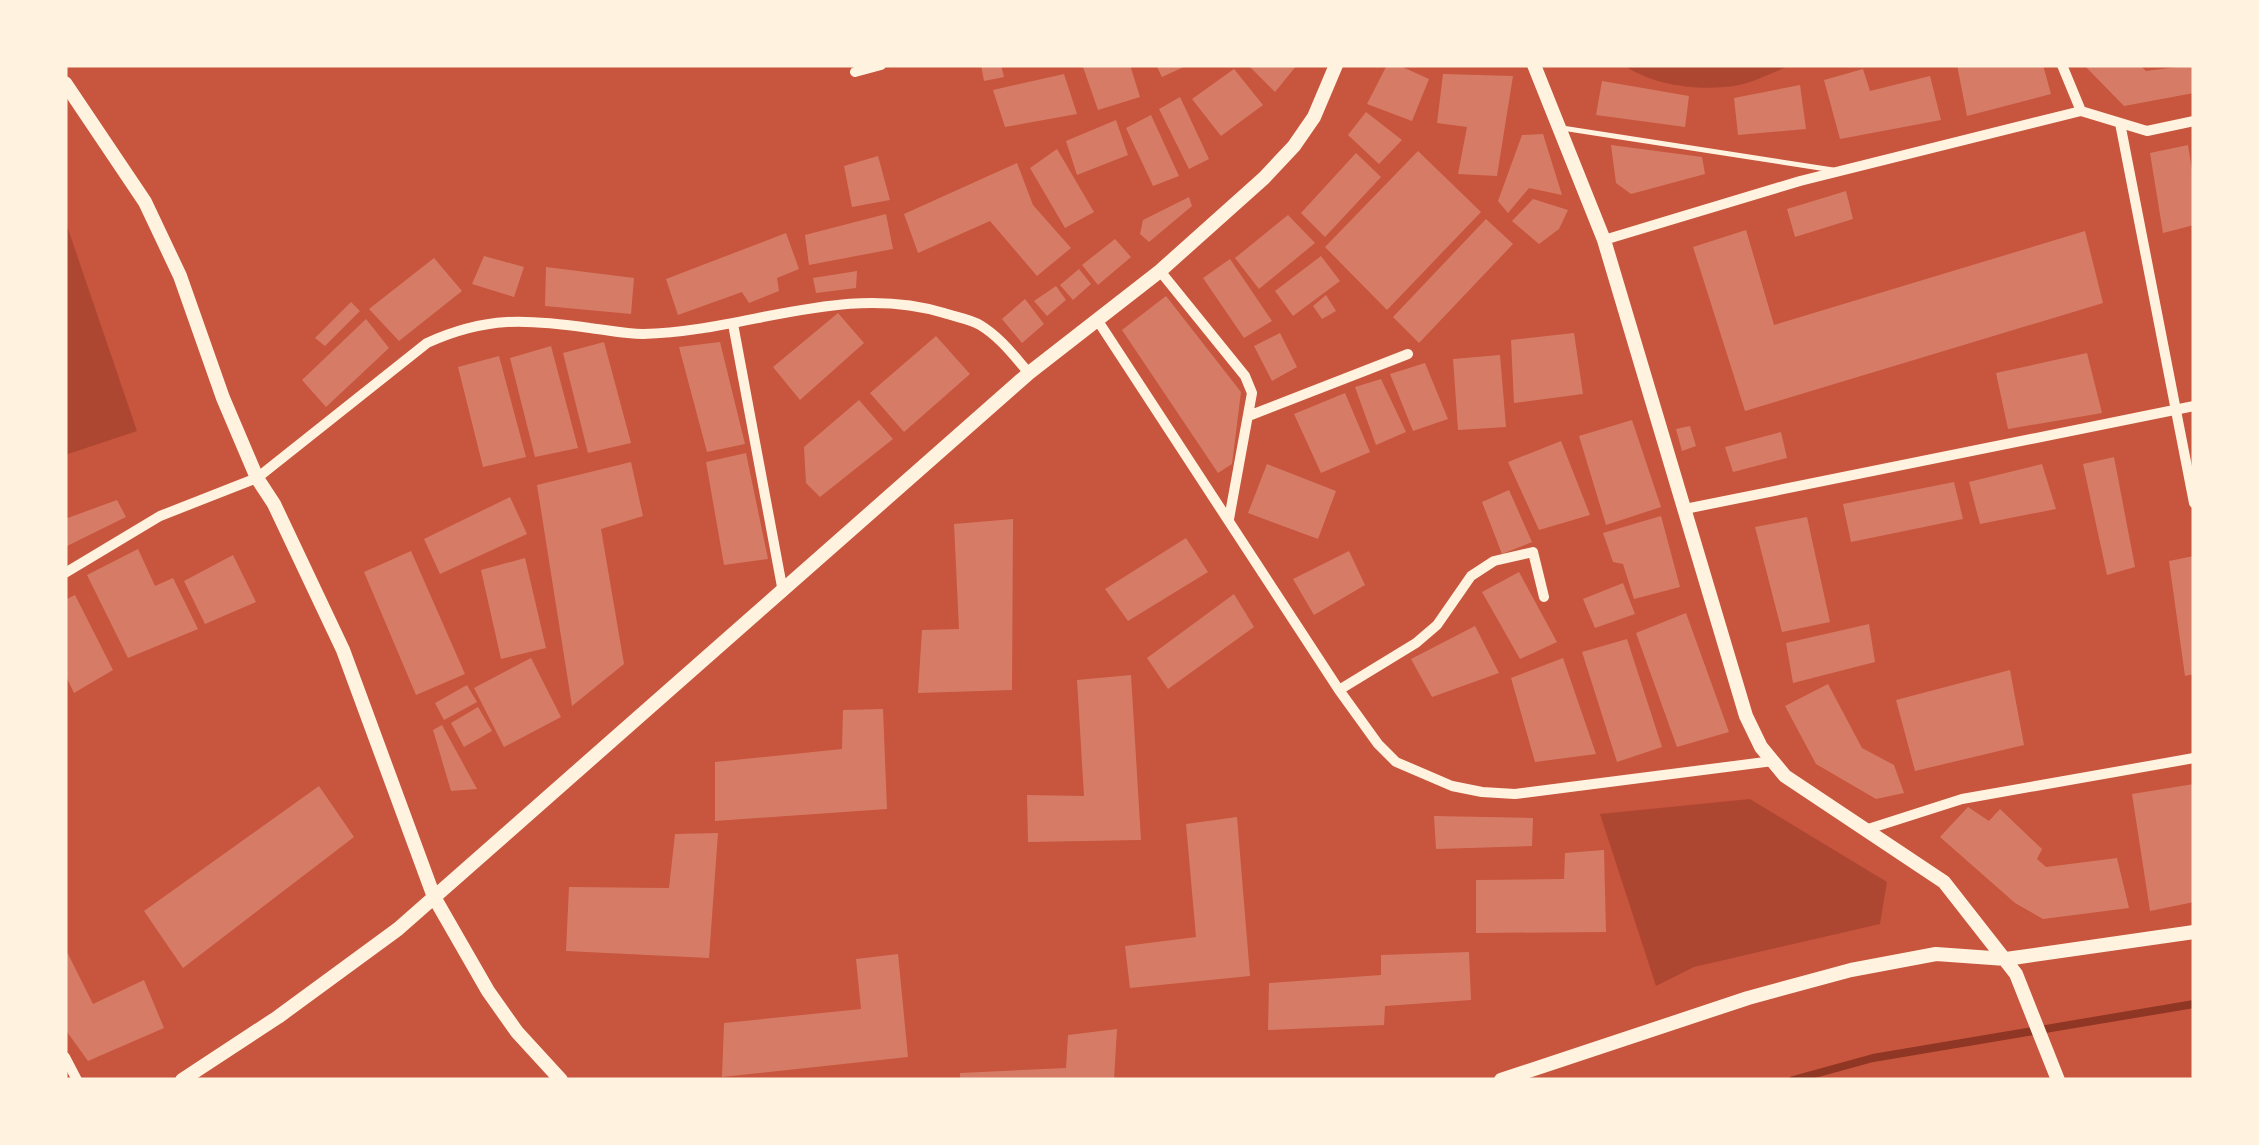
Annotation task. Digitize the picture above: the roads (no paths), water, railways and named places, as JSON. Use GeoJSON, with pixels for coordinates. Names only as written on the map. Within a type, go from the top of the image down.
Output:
{"type":"FeatureCollection","features":[{"type":"Feature","properties":{"kind":"street"},"geometry":{"type":"LineString","coordinates":[[855,72],[881,65]]}},
{"type":"Feature","properties":{"kind":"street"},"geometry":{"type":"LineString","coordinates":[[182,1080],[398,929],[1029,373],[1160,270],[1264,178],[1294,146],[1314,117],[1336,65]]}},
{"type":"Feature","properties":{"kind":"street"},"geometry":{"type":"LineString","coordinates":[[1534,65],[1604,240],[1746,716],[1761,747],[1785,776],[1944,882],[2016,974],[2058,1080]]}},
{"type":"Feature","properties":{"kind":"street"},"geometry":{"type":"LineString","coordinates":[[2062,65],[2081,110]]}},
{"type":"Feature","properties":{"kind":"street"},"geometry":{"type":"LineString","coordinates":[[65,84],[145,202],[180,276],[258,478],[343,650],[434,897],[488,991],[517,1032],[560,1080]]}},
{"type":"Feature","properties":{"kind":"street"},"geometry":{"type":"LineString","coordinates":[[1604,240],[1840,171],[2081,110],[2147,131],[2194,120]]}},
{"type":"Feature","properties":{"kind":"street"},"geometry":{"type":"LineString","coordinates":[[2120,123],[2194,503]]}},
{"type":"Feature","properties":{"kind":"street"},"geometry":{"type":"LineString","coordinates":[[1160,270],[1245,376],[1252,393],[1229,519]]}},
{"type":"Feature","properties":{"kind":"street"},"geometry":{"type":"LineString","coordinates":[[65,573],[160,516],[258,478],[426,343],[459,328],[490,321],[533,320],[636,334],[682,332],[852,301],[927,308],[977,323],[996,336],[1029,373]]}},
{"type":"Feature","properties":{"kind":"street"},"geometry":{"type":"LineString","coordinates":[[1098,320],[1339,690],[1396,762],[1452,786],[1515,794],[1772,761]]}},
{"type":"Feature","properties":{"kind":"street"},"geometry":{"type":"LineString","coordinates":[[734,324],[783,592]]}},
{"type":"Feature","properties":{"kind":"street"},"geometry":{"type":"LineString","coordinates":[[1250,415],[1408,354]]}},
{"type":"Feature","properties":{"kind":"street"},"geometry":{"type":"LineString","coordinates":[[1686,509],[2194,406]]}},
{"type":"Feature","properties":{"kind":"street"},"geometry":{"type":"LineString","coordinates":[[1339,690],[1416,642],[1437,624],[1471,576],[1494,562],[1533,552],[1544,597]]}},
{"type":"Feature","properties":{"kind":"street"},"geometry":{"type":"LineString","coordinates":[[1865,830],[1962,799],[2194,758]]}},
{"type":"Feature","properties":{"kind":"street"},"geometry":{"type":"LineString","coordinates":[[1501,1080],[1748,998],[1850,970],[1936,954],[2006,959],[2194,932]]}},
{"type":"Feature","properties":{"kind":"street"},"geometry":{"type":"LineString","coordinates":[[65,1057],[77,1080]]}},
{"type":"Feature","properties":{"kind":"street"},"geometry":{"type":"LineString","coordinates":[[541,1058],[542,1080]]}},
{"type":"Feature","properties":{"kind":"street"},"geometry":{"type":"LineString","coordinates":[[541,1058],[572,1080]]}},
{"type":"Feature","properties":{"kind":"lane"},"geometry":{"type":"LineString","coordinates":[[1559,128],[1840,171]]}},
{"type":"Feature","properties":{"kind":"waterway"},"geometry":{"type":"LineString","coordinates":[[1793,1080],[1873,1058],[2194,1004]]}}]}
